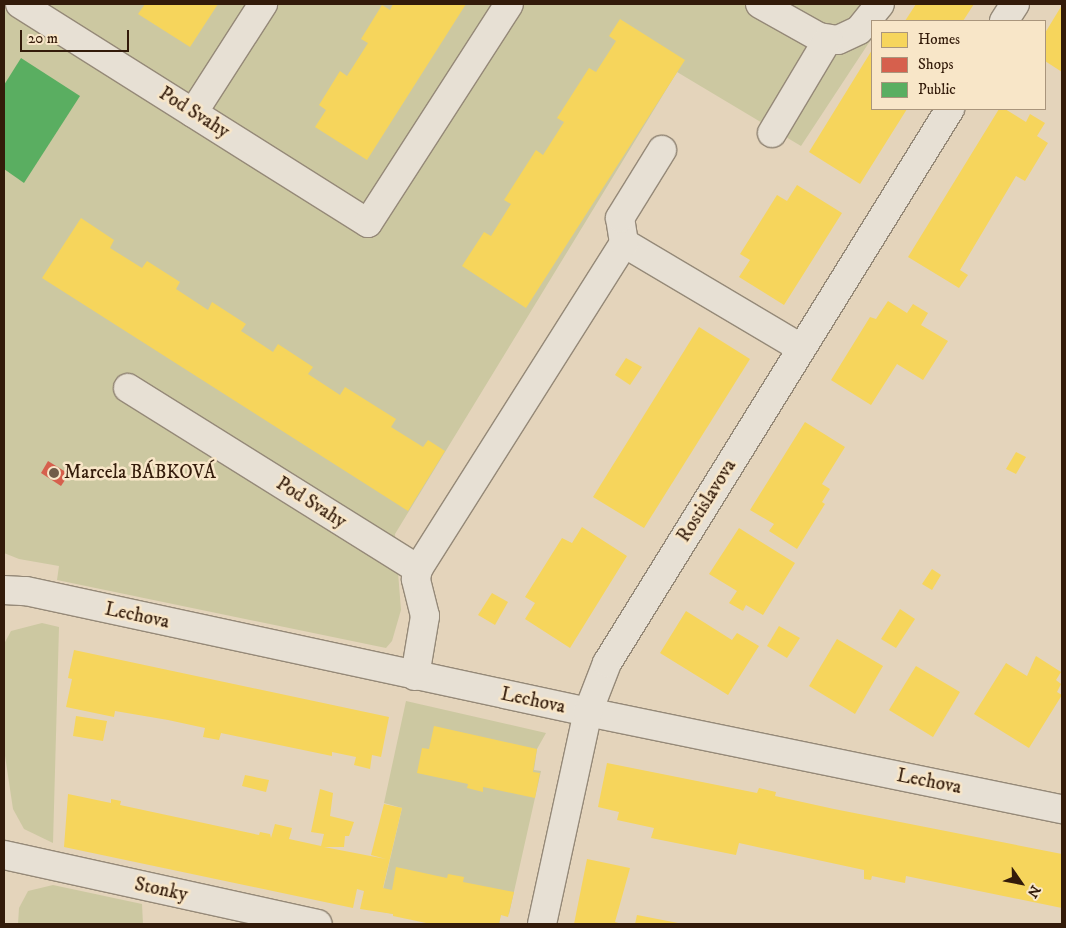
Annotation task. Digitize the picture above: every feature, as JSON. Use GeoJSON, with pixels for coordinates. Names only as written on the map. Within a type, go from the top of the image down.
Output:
{"type":"FeatureCollection","features":[{"type":"Feature","properties":{"kind":"street","name":"Pod Svahy"},"geometry":{"type":"LineString","coordinates":[[20,4],[368,223],[509,4]]}},
{"type":"Feature","properties":{"kind":"street"},"geometry":{"type":"LineString","coordinates":[[192,113],[263,4]]}},
{"type":"Feature","properties":{"kind":"street"},"geometry":{"type":"LineString","coordinates":[[760,4],[812,34],[828,39],[849,37],[859,30],[880,4]]}},
{"type":"Feature","properties":{"kind":"street"},"geometry":{"type":"LineString","coordinates":[[1005,20],[1015,4]]}},
{"type":"Feature","properties":{"kind":"street"},"geometry":{"type":"LineString","coordinates":[[772,133],[828,39]]}},
{"type":"Feature","properties":{"kind":"street","name":"Rostislavova"},"geometry":{"type":"LineString","coordinates":[[542,924],[588,712],[606,663],[949,110]]}},
{"type":"Feature","properties":{"kind":"street"},"geometry":{"type":"LineString","coordinates":[[415,676],[425,616],[416,579],[418,570],[624,243],[620,218],[662,150]]}},
{"type":"Feature","properties":{"kind":"street"},"geometry":{"type":"LineString","coordinates":[[624,243],[801,348]]}},
{"type":"Feature","properties":{"kind":"street","name":"Pod Svahy"},"geometry":{"type":"LineString","coordinates":[[128,388],[418,570]]}},
{"type":"Feature","properties":{"kind":"street","name":"Lechova"},"geometry":{"type":"LineString","coordinates":[[4,590],[26,592],[415,676],[1062,809]]}},
{"type":"Feature","properties":{"kind":"street","name":"Stonky"},"geometry":{"type":"LineString","coordinates":[[4,855],[318,924]]}},
{"type":"Feature","properties":{"kind":"shaded area"},"geometry":{"type":"Polygon","coordinates":[[[4,4],[895,4],[884,20],[871,20],[871,40],[801,146],[677,72],[395,534],[401,610],[392,641],[386,648],[57,580],[59,566],[19,559],[4,553],[4,4]]]}},
{"type":"Feature","properties":{"kind":"shaded area"},"geometry":{"type":"Polygon","coordinates":[[[42,623],[59,627],[53,843],[24,829],[13,809],[4,749],[4,644],[11,631],[42,623]]]}},
{"type":"Feature","properties":{"kind":"shaded area"},"geometry":{"type":"Polygon","coordinates":[[[406,701],[546,733],[537,749],[534,770],[541,771],[509,914],[501,913],[499,924],[445,924],[378,911],[402,808],[384,803],[406,701]]]}},
{"type":"Feature","properties":{"kind":"shaded area"},"geometry":{"type":"Polygon","coordinates":[[[53,885],[142,904],[143,924],[18,924],[19,908],[28,891],[53,885]]]}},
{"type":"Feature","properties":{"kind":"building: Homes"},"geometry":{"type":"Polygon","coordinates":[[[145,4],[218,4],[190,47],[138,14],[145,4]]]}},
{"type":"Feature","properties":{"kind":"building: Homes"},"geometry":{"type":"Polygon","coordinates":[[[393,4],[466,4],[367,160],[315,127],[326,110],[319,105],[340,71],[347,76],[368,43],[361,39],[382,5],[390,10],[393,4]]]}},
{"type":"Feature","properties":{"kind":"building: Homes"},"geometry":{"type":"Polygon","coordinates":[[[916,4],[974,4],[964,20],[906,20],[916,4]]]}},
{"type":"Feature","properties":{"kind":"building: Homes"},"geometry":{"type":"Polygon","coordinates":[[[1062,5],[1062,72],[1046,62],[1046,31],[1062,5]]]}},
{"type":"Feature","properties":{"kind":"building: Homes"},"geometry":{"type":"Polygon","coordinates":[[[620,19],[685,60],[526,308],[462,266],[484,232],[491,236],[511,204],[504,200],[536,150],[543,155],[564,122],[557,118],[589,68],[596,72],[616,41],[609,36],[620,19]]]}},
{"type":"Feature","properties":{"kind":"building: Homes"},"geometry":{"type":"Polygon","coordinates":[[[871,52],[871,110],[906,110],[860,184],[809,152],[871,52]]]}},
{"type":"Feature","properties":{"kind":"building: Homes"},"geometry":{"type":"Polygon","coordinates":[[[998,110],[1007,110],[1026,122],[1030,114],[1045,123],[1037,136],[1048,143],[1025,181],[1016,176],[960,270],[968,275],[959,288],[908,257],[998,110]]]}},
{"type":"Feature","properties":{"kind":"building: Homes"},"geometry":{"type":"Polygon","coordinates":[[[797,185],[842,213],[784,305],[739,277],[750,260],[740,254],[777,195],[787,201],[797,185]]]}},
{"type":"Feature","properties":{"kind":"building: Homes"},"geometry":{"type":"Polygon","coordinates":[[[81,218],[114,240],[110,248],[142,268],[147,261],[180,282],[176,289],[208,310],[212,302],[246,324],[241,331],[273,352],[278,344],[313,367],[308,374],[340,395],[345,387],[396,419],[391,427],[423,447],[428,440],[445,451],[408,511],[42,278],[81,218]]]}},
{"type":"Feature","properties":{"kind":"building: Homes"},"geometry":{"type":"Polygon","coordinates":[[[888,301],[907,313],[913,304],[928,313],[921,325],[948,341],[923,380],[897,364],[871,405],[831,380],[870,317],[876,319],[888,301]]]}},
{"type":"Feature","properties":{"kind":"building: Homes"},"geometry":{"type":"Polygon","coordinates":[[[699,327],[750,359],[644,528],[593,497],[699,327]]]}},
{"type":"Feature","properties":{"kind":"building: Homes"},"geometry":{"type":"Polygon","coordinates":[[[626,358],[642,367],[630,385],[615,375],[626,358]]]}},
{"type":"Feature","properties":{"kind":"building: Homes"},"geometry":{"type":"Polygon","coordinates":[[[805,422],[845,447],[822,484],[830,489],[822,502],[825,504],[797,549],[769,531],[774,524],[750,510],[805,422]]]}},
{"type":"Feature","properties":{"kind":"building: Homes"},"geometry":{"type":"Polygon","coordinates":[[[1016,452],[1026,457],[1016,474],[1006,469],[1016,452]]]}},
{"type":"Feature","properties":{"kind":"building: Homes"},"geometry":{"type":"Polygon","coordinates":[[[582,527],[627,556],[570,648],[525,619],[535,603],[525,597],[562,538],[572,543],[582,527]]]}},
{"type":"Feature","properties":{"kind":"building: Homes"},"geometry":{"type":"Polygon","coordinates":[[[739,528],[795,563],[763,615],[746,605],[743,611],[729,603],[737,591],[709,574],[739,528]]]}},
{"type":"Feature","properties":{"kind":"building: Homes"},"geometry":{"type":"Polygon","coordinates":[[[932,569],[941,575],[932,590],[922,584],[932,569]]]}},
{"type":"Feature","properties":{"kind":"building: Homes"},"geometry":{"type":"Polygon","coordinates":[[[492,593],[508,602],[495,625],[478,615],[492,593]]]}},
{"type":"Feature","properties":{"kind":"building: Homes"},"geometry":{"type":"Polygon","coordinates":[[[900,609],[915,619],[896,648],[881,639],[900,609]]]}},
{"type":"Feature","properties":{"kind":"building: Homes"},"geometry":{"type":"Polygon","coordinates":[[[686,611],[732,640],[737,633],[759,646],[728,695],[660,653],[686,611]]]}},
{"type":"Feature","properties":{"kind":"building: Homes"},"geometry":{"type":"Polygon","coordinates":[[[779,626],[800,638],[787,658],[767,646],[779,626]]]}},
{"type":"Feature","properties":{"kind":"building: Homes"},"geometry":{"type":"Polygon","coordinates":[[[837,639],[883,666],[855,714],[809,686],[837,639]]]}},
{"type":"Feature","properties":{"kind":"building: Homes"},"geometry":{"type":"Polygon","coordinates":[[[74,650],[389,717],[381,757],[372,755],[370,769],[354,765],[356,757],[332,752],[332,756],[221,733],[219,740],[203,737],[205,728],[168,720],[115,711],[114,717],[66,707],[72,679],[68,678],[74,650]]]}},
{"type":"Feature","properties":{"kind":"building: Homes"},"geometry":{"type":"Polygon","coordinates":[[[1036,656],[1061,672],[1056,680],[1061,684],[1057,692],[1062,695],[1029,748],[974,714],[1006,663],[1027,676],[1036,656]]]}},
{"type":"Feature","properties":{"kind":"building: Homes"},"geometry":{"type":"Polygon","coordinates":[[[916,666],[960,692],[933,737],[889,710],[916,666]]]}},
{"type":"Feature","properties":{"kind":"building: Homes"},"geometry":{"type":"Polygon","coordinates":[[[76,716],[107,721],[103,741],[73,736],[76,716]]]}},
{"type":"Feature","properties":{"kind":"building: Homes"},"geometry":{"type":"Polygon","coordinates":[[[434,726],[537,749],[533,772],[540,773],[535,798],[483,787],[483,792],[467,788],[468,784],[417,773],[422,748],[429,749],[434,726]]]}},
{"type":"Feature","properties":{"kind":"building: Homes"},"geometry":{"type":"Polygon","coordinates":[[[607,763],[757,793],[759,788],[776,792],[775,796],[834,809],[1062,854],[1062,908],[906,876],[905,883],[872,876],[871,880],[864,879],[864,870],[739,843],[736,855],[651,838],[654,828],[617,820],[619,812],[598,807],[607,763]]]}},
{"type":"Feature","properties":{"kind":"building: Homes"},"geometry":{"type":"Polygon","coordinates":[[[245,775],[269,780],[266,792],[242,786],[245,775]]]}},
{"type":"Feature","properties":{"kind":"building: Homes"},"geometry":{"type":"Polygon","coordinates":[[[320,789],[333,793],[330,816],[354,822],[349,836],[345,836],[344,847],[324,847],[386,859],[371,855],[384,804],[402,808],[383,888],[392,890],[396,867],[447,878],[448,874],[464,877],[463,882],[514,892],[508,917],[501,915],[499,924],[431,924],[393,916],[393,914],[360,909],[364,891],[357,889],[353,908],[64,847],[68,794],[111,803],[111,799],[121,801],[120,805],[259,835],[260,832],[270,834],[271,838],[275,824],[292,828],[289,839],[321,846],[324,834],[311,832],[320,789]]]}},
{"type":"Feature","properties":{"kind":"building: Homes"},"geometry":{"type":"Polygon","coordinates":[[[587,859],[630,868],[615,922],[622,924],[574,924],[587,859]]]}},
{"type":"Feature","properties":{"kind":"building: Homes"},"geometry":{"type":"Polygon","coordinates":[[[637,915],[678,923],[678,924],[635,924],[637,915]]]}},
{"type":"Feature","properties":{"kind":"building: Shops"},"geometry":{"type":"Polygon","coordinates":[[[48,461],[69,474],[61,486],[41,473],[48,461]]]}},
{"type":"Feature","properties":{"kind":"building: Public"},"geometry":{"type":"Polygon","coordinates":[[[21,58],[80,96],[24,183],[4,169],[4,85],[21,58]]]}},
{"type":"Feature","properties":{"kind":"place","name":"Marcela BÁBKOVÁ"},"geometry":{"type":"Point","coordinates":[54,473]}}]}
